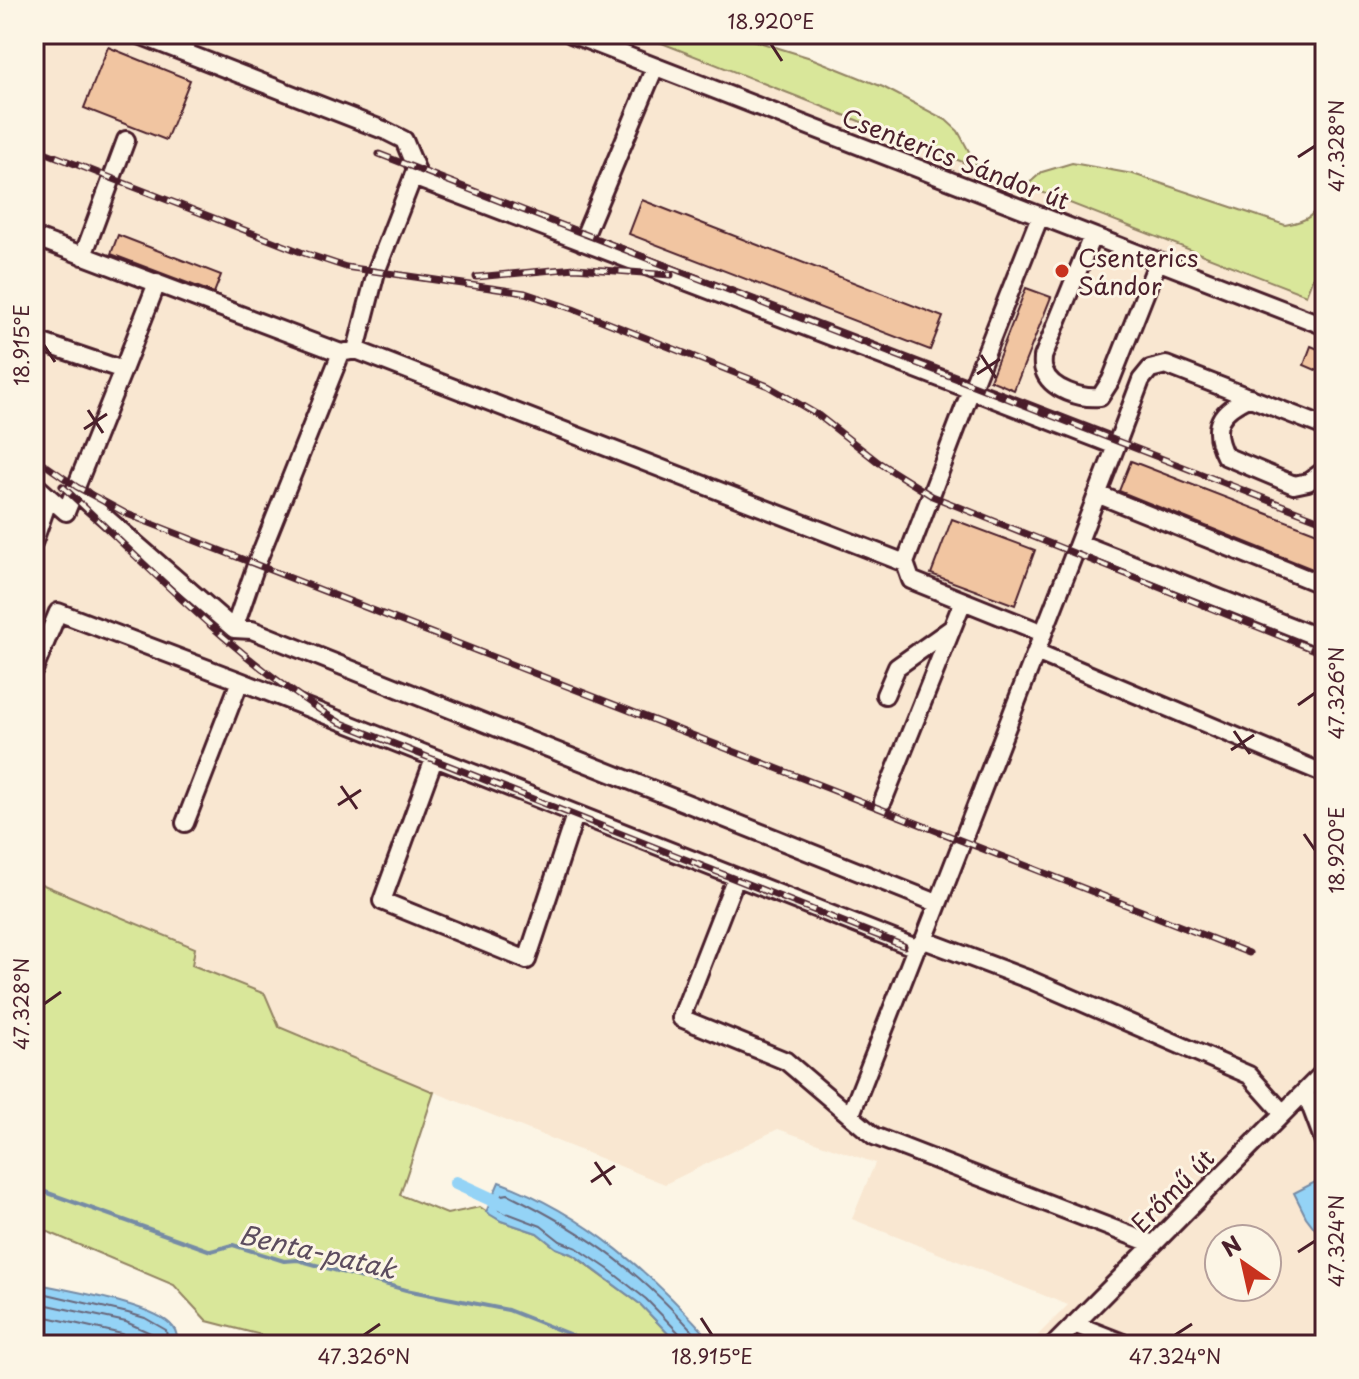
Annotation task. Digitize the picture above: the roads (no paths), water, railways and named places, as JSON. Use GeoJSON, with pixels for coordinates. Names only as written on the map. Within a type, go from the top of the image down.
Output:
{"type":"FeatureCollection","features":[{"type":"Feature","properties":{"kind":"street"},"geometry":{"type":"LineString","coordinates":[[137,34],[386,131],[404,140],[416,169],[349,351],[256,565],[234,629]]}},
{"type":"Feature","properties":{"kind":"street","name":"Csenterics Sándor út"},"geometry":{"type":"LineString","coordinates":[[571,34],[1325,326]]}},
{"type":"Feature","properties":{"kind":"street"},"geometry":{"type":"LineString","coordinates":[[582,242],[655,67]]}},
{"type":"Feature","properties":{"kind":"street"},"geometry":{"type":"LineString","coordinates":[[83,256],[126,140]]}},
{"type":"Feature","properties":{"kind":"street"},"geometry":{"type":"LineString","coordinates":[[413,177],[1116,446]]}},
{"type":"Feature","properties":{"kind":"street"},"geometry":{"type":"LineString","coordinates":[[1040,216],[905,563],[911,580],[1043,633]]}},
{"type":"Feature","properties":{"kind":"street"},"geometry":{"type":"LineString","coordinates":[[1092,236],[1043,357],[1044,370],[1054,385],[1087,398],[1100,397],[1111,380],[1158,261]]}},
{"type":"Feature","properties":{"kind":"street"},"geometry":{"type":"LineString","coordinates":[[34,237],[349,351],[905,563]]}},
{"type":"Feature","properties":{"kind":"street"},"geometry":{"type":"LineString","coordinates":[[34,484],[66,512],[157,283]]}},
{"type":"Feature","properties":{"kind":"street"},"geometry":{"type":"LineString","coordinates":[[34,340],[123,370]]}},
{"type":"Feature","properties":{"kind":"street"},"geometry":{"type":"LineString","coordinates":[[851,1114],[937,903],[1141,380],[1150,369],[1166,365],[1325,427]]}},
{"type":"Feature","properties":{"kind":"street"},"geometry":{"type":"LineString","coordinates":[[1250,397],[1229,406],[1218,425],[1218,442],[1225,456],[1294,485],[1308,482],[1325,470]]}},
{"type":"Feature","properties":{"kind":"street"},"geometry":{"type":"LineString","coordinates":[[75,491],[234,629],[252,630],[937,903]]}},
{"type":"Feature","properties":{"kind":"street"},"geometry":{"type":"LineString","coordinates":[[1097,494],[1325,586]]}},
{"type":"Feature","properties":{"kind":"street"},"geometry":{"type":"LineString","coordinates":[[34,541],[49,498]]}},
{"type":"Feature","properties":{"kind":"street"},"geometry":{"type":"LineString","coordinates":[[1079,543],[1325,640]]}},
{"type":"Feature","properties":{"kind":"street"},"geometry":{"type":"LineString","coordinates":[[883,801],[963,601]]}},
{"type":"Feature","properties":{"kind":"street"},"geometry":{"type":"LineString","coordinates":[[34,670],[58,612],[736,877],[920,944],[1033,981],[1249,1075],[1283,1113]]}},
{"type":"Feature","properties":{"kind":"street"},"geometry":{"type":"LineString","coordinates":[[885,695],[897,667],[953,627]]}},
{"type":"Feature","properties":{"kind":"street"},"geometry":{"type":"LineString","coordinates":[[1036,652],[1325,774]]}},
{"type":"Feature","properties":{"kind":"street"},"geometry":{"type":"LineString","coordinates":[[185,823],[240,681]]}},
{"type":"Feature","properties":{"kind":"street"},"geometry":{"type":"LineString","coordinates":[[434,759],[382,901],[527,960],[575,815]]}},
{"type":"Feature","properties":{"kind":"street"},"geometry":{"type":"LineString","coordinates":[[736,877],[681,1018],[786,1061],[874,1136],[1153,1244]]}},
{"type":"Feature","properties":{"kind":"street","name":"Erőmű út"},"geometry":{"type":"LineString","coordinates":[[1054,1345],[1325,1071]]}},
{"type":"Feature","properties":{"kind":"street"},"geometry":{"type":"LineString","coordinates":[[1305,1091],[1325,1144]]}},
{"type":"Feature","properties":{"kind":"street"},"geometry":{"type":"LineString","coordinates":[[1074,1324],[1128,1345]]}},
{"type":"Feature","properties":{"kind":"water"},"geometry":{"type":"Polygon","coordinates":[[[1321,1179],[1325,1185],[1325,1242],[1306,1217],[1294,1193],[1321,1179]]]}},
{"type":"Feature","properties":{"kind":"water"},"geometry":{"type":"Polygon","coordinates":[[[499,1182],[531,1195],[590,1229],[668,1295],[715,1345],[679,1345],[640,1304],[574,1255],[556,1248],[537,1233],[501,1221],[486,1212],[499,1182]]]}},
{"type":"Feature","properties":{"kind":"water"},"geometry":{"type":"Polygon","coordinates":[[[34,1283],[148,1311],[173,1327],[176,1345],[34,1345],[34,1283]]]}},
{"type":"Feature","properties":{"kind":"waterway"},"geometry":{"type":"LineString","coordinates":[[456,1183],[506,1206]]}},
{"type":"Feature","properties":{"kind":"waterway","name":"Benta-patak"},"geometry":{"type":"LineString","coordinates":[[34,1188],[211,1251],[233,1245],[284,1261],[298,1260],[406,1290],[508,1310],[597,1345]]}},
{"type":"Feature","properties":{"kind":"railway"},"geometry":{"type":"LineString","coordinates":[[34,148],[346,267],[525,293],[573,309],[768,386],[818,415],[878,462],[932,496],[1325,654]]}},
{"type":"Feature","properties":{"kind":"railway"},"geometry":{"type":"LineString","coordinates":[[379,154],[1325,522]]}},
{"type":"Feature","properties":{"kind":"railway"},"geometry":{"type":"LineString","coordinates":[[476,277],[575,268],[671,275]]}},
{"type":"Feature","properties":{"kind":"railway"},"geometry":{"type":"LineString","coordinates":[[34,457],[77,487],[127,514],[1249,953]]}},
{"type":"Feature","properties":{"kind":"railway"},"geometry":{"type":"LineString","coordinates":[[62,486],[229,642],[339,722],[904,946]]}},
{"type":"Feature","properties":{"kind":"place","name":"Csenterics Sándor"},"geometry":{"type":"Point","coordinates":[1062,271]}}]}
